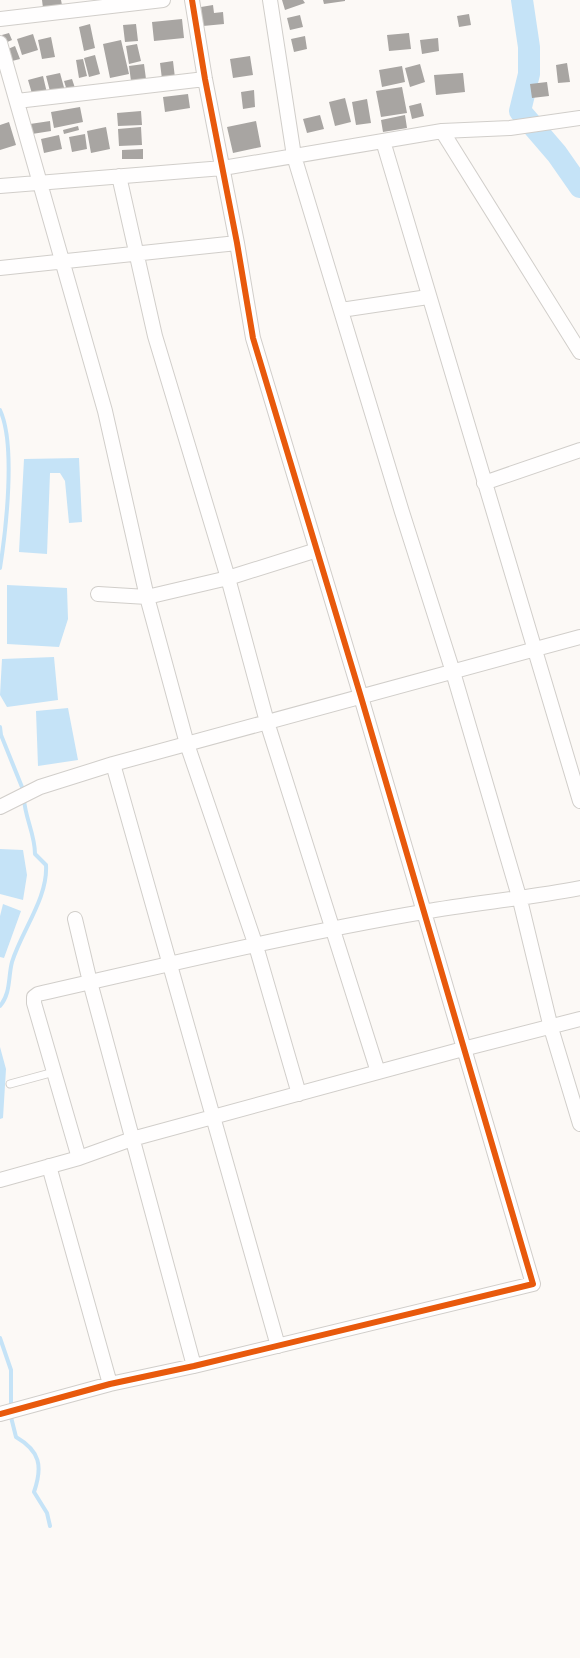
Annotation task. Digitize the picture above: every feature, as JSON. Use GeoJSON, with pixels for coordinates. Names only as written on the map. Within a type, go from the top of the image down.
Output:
{"type":"FeatureCollection","features":[{"type":"Feature","properties":{"kind":"street"},"geometry":{"type":"LineString","coordinates":[[0,19],[163,0]]}},
{"type":"Feature","properties":{"kind":"street"},"geometry":{"type":"LineString","coordinates":[[1,1414],[110,1384],[194,1366],[533,1284],[361,697],[253,338],[192,0]]}},
{"type":"Feature","properties":{"kind":"street"},"geometry":{"type":"LineString","coordinates":[[270,0],[294,156],[453,672],[520,900],[551,1028],[580,1124]]}},
{"type":"Feature","properties":{"kind":"street"},"geometry":{"type":"LineString","coordinates":[[0,43],[105,411],[147,597],[187,744],[256,946],[299,1094]]}},
{"type":"Feature","properties":{"kind":"street"},"geometry":{"type":"LineString","coordinates":[[17,101],[205,79]]}},
{"type":"Feature","properties":{"kind":"street"},"geometry":{"type":"LineString","coordinates":[[0,186],[39,181],[223,168],[442,131],[510,128],[580,118]]}},
{"type":"Feature","properties":{"kind":"street"},"geometry":{"type":"LineString","coordinates":[[442,131],[580,352]]}},
{"type":"Feature","properties":{"kind":"street"},"geometry":{"type":"LineString","coordinates":[[383,141],[580,801]]}},
{"type":"Feature","properties":{"kind":"street"},"geometry":{"type":"LineString","coordinates":[[119,176],[155,336],[228,578],[266,722],[378,1072]]}},
{"type":"Feature","properties":{"kind":"street"},"geometry":{"type":"LineString","coordinates":[[0,268],[237,243]]}},
{"type":"Feature","properties":{"kind":"street"},"geometry":{"type":"LineString","coordinates":[[341,310],[428,297]]}},
{"type":"Feature","properties":{"kind":"street"},"geometry":{"type":"LineString","coordinates":[[484,483],[580,450]]}},
{"type":"Feature","properties":{"kind":"street"},"geometry":{"type":"LineString","coordinates":[[98,594],[147,597],[228,578],[317,550]]}},
{"type":"Feature","properties":{"kind":"street"},"geometry":{"type":"LineString","coordinates":[[1,807],[40,787],[113,764],[580,637]]}},
{"type":"Feature","properties":{"kind":"street"},"geometry":{"type":"LineString","coordinates":[[113,764],[278,1346]]}},
{"type":"Feature","properties":{"kind":"street"},"geometry":{"type":"LineString","coordinates":[[79,1158],[34,997],[38,994],[170,963],[424,912],[520,900],[580,888]]}},
{"type":"Feature","properties":{"kind":"street"},"geometry":{"type":"LineString","coordinates":[[75,919],[90,982],[194,1366]]}},
{"type":"Feature","properties":{"kind":"street"},"geometry":{"type":"LineString","coordinates":[[0,1180],[79,1158],[132,1139],[463,1048],[551,1028],[580,1019]]}},
{"type":"Feature","properties":{"kind":"street"},"geometry":{"type":"LineString","coordinates":[[49,1166],[110,1384]]}},
{"type":"Feature","properties":{"kind":"lane"},"geometry":{"type":"LineString","coordinates":[[10,1084],[54,1072]]}},
{"type":"Feature","properties":{"kind":"water"},"geometry":{"type":"Polygon","coordinates":[[[79,458],[82,522],[69,523],[65,481],[60,473],[50,473],[47,554],[19,552],[24,459],[79,458]]]}},
{"type":"Feature","properties":{"kind":"water"},"geometry":{"type":"Polygon","coordinates":[[[7,585],[67,588],[68,619],[59,647],[7,644],[7,585]]]}},
{"type":"Feature","properties":{"kind":"water"},"geometry":{"type":"Polygon","coordinates":[[[54,657],[58,700],[7,707],[0,695],[2,659],[54,657]]]}},
{"type":"Feature","properties":{"kind":"water"},"geometry":{"type":"Polygon","coordinates":[[[68,708],[78,760],[38,766],[36,711],[68,708]]]}},
{"type":"Feature","properties":{"kind":"water"},"geometry":{"type":"Polygon","coordinates":[[[0,849],[23,850],[27,875],[23,900],[0,894],[0,849]]]}},
{"type":"Feature","properties":{"kind":"water"},"geometry":{"type":"Polygon","coordinates":[[[3,904],[21,911],[4,958],[0,957],[0,916],[3,904]]]}},
{"type":"Feature","properties":{"kind":"water"},"geometry":{"type":"Polygon","coordinates":[[[0,1047],[6,1069],[3,1118],[0,1119],[0,1047]]]}},
{"type":"Feature","properties":{"kind":"building"},"geometry":{"type":"Polygon","coordinates":[[[42,0],[61,0],[62,5],[43,8],[42,0]]]}},
{"type":"Feature","properties":{"kind":"building"},"geometry":{"type":"Polygon","coordinates":[[[282,0],[303,0],[305,3],[285,10],[282,0]]]}},
{"type":"Feature","properties":{"kind":"building"},"geometry":{"type":"Polygon","coordinates":[[[323,0],[345,0],[345,1],[324,4],[323,0]]]}},
{"type":"Feature","properties":{"kind":"building"},"geometry":{"type":"Polygon","coordinates":[[[213,5],[214,13],[223,12],[224,24],[203,26],[201,7],[213,5]]]}},
{"type":"Feature","properties":{"kind":"building"},"geometry":{"type":"Polygon","coordinates":[[[469,14],[471,25],[459,27],[457,16],[469,14]]]}},
{"type":"Feature","properties":{"kind":"building"},"geometry":{"type":"Polygon","coordinates":[[[300,15],[303,27],[290,30],[287,18],[300,15]]]}},
{"type":"Feature","properties":{"kind":"building"},"geometry":{"type":"Polygon","coordinates":[[[182,19],[184,38],[154,41],[152,22],[182,19]]]}},
{"type":"Feature","properties":{"kind":"building"},"geometry":{"type":"Polygon","coordinates":[[[90,24],[95,48],[84,51],[79,27],[90,24]]]}},
{"type":"Feature","properties":{"kind":"building"},"geometry":{"type":"Polygon","coordinates":[[[136,24],[138,41],[125,42],[123,25],[136,24]]]}},
{"type":"Feature","properties":{"kind":"building"},"geometry":{"type":"Polygon","coordinates":[[[9,33],[12,40],[5,43],[2,35],[9,33]]]}},
{"type":"Feature","properties":{"kind":"building"},"geometry":{"type":"Polygon","coordinates":[[[409,33],[411,49],[389,51],[387,35],[409,33]]]}},
{"type":"Feature","properties":{"kind":"building"},"geometry":{"type":"Polygon","coordinates":[[[33,34],[38,50],[22,55],[17,39],[33,34]]]}},
{"type":"Feature","properties":{"kind":"building"},"geometry":{"type":"Polygon","coordinates":[[[305,36],[307,49],[294,52],[291,39],[305,36]]]}},
{"type":"Feature","properties":{"kind":"building"},"geometry":{"type":"Polygon","coordinates":[[[51,37],[55,57],[42,59],[38,40],[51,37]]]}},
{"type":"Feature","properties":{"kind":"building"},"geometry":{"type":"Polygon","coordinates":[[[438,38],[439,51],[422,54],[420,40],[438,38]]]}},
{"type":"Feature","properties":{"kind":"building"},"geometry":{"type":"Polygon","coordinates":[[[121,40],[129,74],[110,78],[103,44],[121,40]]]}},
{"type":"Feature","properties":{"kind":"building"},"geometry":{"type":"Polygon","coordinates":[[[137,44],[141,61],[129,64],[126,46],[137,44]]]}},
{"type":"Feature","properties":{"kind":"building"},"geometry":{"type":"Polygon","coordinates":[[[15,46],[20,59],[12,61],[8,49],[15,46]]]}},
{"type":"Feature","properties":{"kind":"building"},"geometry":{"type":"Polygon","coordinates":[[[95,55],[100,74],[89,77],[84,58],[95,55]]]}},
{"type":"Feature","properties":{"kind":"building"},"geometry":{"type":"Polygon","coordinates":[[[250,56],[253,75],[233,78],[230,59],[250,56]]]}},
{"type":"Feature","properties":{"kind":"building"},"geometry":{"type":"Polygon","coordinates":[[[83,59],[87,76],[79,78],[76,60],[83,59]]]}},
{"type":"Feature","properties":{"kind":"building"},"geometry":{"type":"Polygon","coordinates":[[[173,61],[175,78],[162,79],[160,63],[173,61]]]}},
{"type":"Feature","properties":{"kind":"building"},"geometry":{"type":"Polygon","coordinates":[[[567,63],[570,82],[558,83],[556,65],[567,63]]]}},
{"type":"Feature","properties":{"kind":"building"},"geometry":{"type":"Polygon","coordinates":[[[144,64],[146,79],[131,81],[129,66],[144,64]]]}},
{"type":"Feature","properties":{"kind":"building"},"geometry":{"type":"Polygon","coordinates":[[[420,64],[425,82],[410,87],[405,68],[420,64]]]}},
{"type":"Feature","properties":{"kind":"building"},"geometry":{"type":"Polygon","coordinates":[[[402,66],[405,82],[382,87],[379,70],[402,66]]]}},
{"type":"Feature","properties":{"kind":"building"},"geometry":{"type":"Polygon","coordinates":[[[60,73],[65,91],[51,95],[46,76],[60,73]]]}},
{"type":"Feature","properties":{"kind":"building"},"geometry":{"type":"Polygon","coordinates":[[[463,73],[465,92],[436,95],[434,75],[463,73]]]}},
{"type":"Feature","properties":{"kind":"building"},"geometry":{"type":"Polygon","coordinates":[[[43,76],[47,93],[33,97],[28,80],[43,76]]]}},
{"type":"Feature","properties":{"kind":"building"},"geometry":{"type":"Polygon","coordinates":[[[72,79],[76,91],[68,94],[64,81],[72,79]]]}},
{"type":"Feature","properties":{"kind":"building"},"geometry":{"type":"Polygon","coordinates":[[[547,82],[549,96],[532,98],[530,84],[547,82]]]}},
{"type":"Feature","properties":{"kind":"building"},"geometry":{"type":"Polygon","coordinates":[[[402,87],[407,113],[381,117],[376,91],[402,87]]]}},
{"type":"Feature","properties":{"kind":"building"},"geometry":{"type":"Polygon","coordinates":[[[254,90],[255,107],[243,109],[241,92],[254,90]]]}},
{"type":"Feature","properties":{"kind":"building"},"geometry":{"type":"Polygon","coordinates":[[[188,94],[190,108],[165,112],[163,97],[188,94]]]}},
{"type":"Feature","properties":{"kind":"building"},"geometry":{"type":"Polygon","coordinates":[[[345,98],[351,122],[335,126],[329,102],[345,98]]]}},
{"type":"Feature","properties":{"kind":"building"},"geometry":{"type":"Polygon","coordinates":[[[367,99],[371,123],[356,125],[352,102],[367,99]]]}},
{"type":"Feature","properties":{"kind":"building"},"geometry":{"type":"Polygon","coordinates":[[[421,103],[424,116],[412,119],[409,106],[421,103]]]}},
{"type":"Feature","properties":{"kind":"building"},"geometry":{"type":"Polygon","coordinates":[[[80,107],[83,122],[54,128],[51,112],[80,107]]]}},
{"type":"Feature","properties":{"kind":"building"},"geometry":{"type":"Polygon","coordinates":[[[141,111],[142,125],[118,126],[117,113],[141,111]]]}},
{"type":"Feature","properties":{"kind":"building"},"geometry":{"type":"Polygon","coordinates":[[[320,115],[324,129],[307,133],[303,119],[320,115]]]}},
{"type":"Feature","properties":{"kind":"building"},"geometry":{"type":"Polygon","coordinates":[[[405,115],[407,128],[383,132],[381,120],[405,115]]]}},
{"type":"Feature","properties":{"kind":"building"},"geometry":{"type":"Polygon","coordinates":[[[50,121],[51,131],[32,134],[30,124],[50,121]]]}},
{"type":"Feature","properties":{"kind":"building"},"geometry":{"type":"Polygon","coordinates":[[[256,121],[261,147],[233,153],[227,127],[256,121]]]}},
{"type":"Feature","properties":{"kind":"building"},"geometry":{"type":"Polygon","coordinates":[[[9,122],[16,145],[0,150],[0,125],[9,122]]]}},
{"type":"Feature","properties":{"kind":"building"},"geometry":{"type":"Polygon","coordinates":[[[78,126],[79,130],[64,134],[63,130],[78,126]]]}},
{"type":"Feature","properties":{"kind":"building"},"geometry":{"type":"Polygon","coordinates":[[[106,127],[110,149],[91,153],[87,131],[106,127]]]}},
{"type":"Feature","properties":{"kind":"building"},"geometry":{"type":"Polygon","coordinates":[[[141,127],[142,145],[119,146],[118,129],[141,127]]]}},
{"type":"Feature","properties":{"kind":"building"},"geometry":{"type":"Polygon","coordinates":[[[85,134],[87,149],[72,152],[69,137],[85,134]]]}},
{"type":"Feature","properties":{"kind":"building"},"geometry":{"type":"Polygon","coordinates":[[[59,135],[62,149],[44,153],[41,139],[59,135]]]}},
{"type":"Feature","properties":{"kind":"building"},"geometry":{"type":"Polygon","coordinates":[[[143,149],[143,159],[122,159],[122,150],[143,149]]]}},
{"type":"Feature","properties":{"kind":"waterway"},"geometry":{"type":"LineString","coordinates":[[522,0],[529,47],[529,74],[520,111],[557,154],[580,187]]}},
{"type":"Feature","properties":{"kind":"waterway"},"geometry":{"type":"LineString","coordinates":[[0,410],[5,425],[9,465],[7,510],[0,568]]}},
{"type":"Feature","properties":{"kind":"waterway"},"geometry":{"type":"LineString","coordinates":[[0,727],[1,735],[24,792]]}},
{"type":"Feature","properties":{"kind":"waterway"},"geometry":{"type":"LineString","coordinates":[[0,1006],[8,990],[12,962],[16,950],[39,902],[46,877],[46,865],[35,854],[24,799]]}},
{"type":"Feature","properties":{"kind":"waterway"},"geometry":{"type":"LineString","coordinates":[[0,1338],[11,1370],[11,1417],[16,1437],[24,1442],[35,1454],[39,1467],[34,1492],[47,1513],[50,1526]]}},
{"type":"Feature","properties":{"kind":"cycle path"},"geometry":{"type":"LineString","coordinates":[[0,1414],[110,1384],[194,1366],[533,1284],[361,697],[253,338],[192,0]]}}]}
